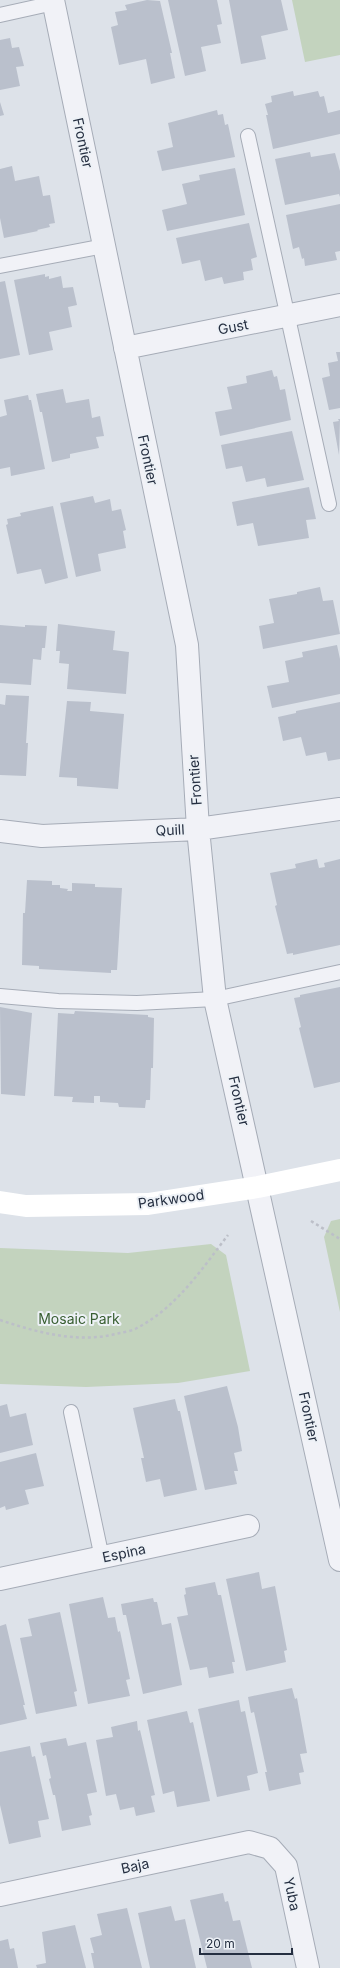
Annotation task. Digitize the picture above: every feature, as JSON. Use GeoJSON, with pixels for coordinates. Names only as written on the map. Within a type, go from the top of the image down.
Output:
{"type":"FeatureCollection","features":[{"type":"Feature","properties":{"kind":"street","name":"Frontier"},"geometry":{"type":"LineString","coordinates":[[53,1],[186,645],[198,829],[215,999],[340,1560]]}},
{"type":"Feature","properties":{"kind":"street","name":"Gust"},"geometry":{"type":"LineString","coordinates":[[125,348],[340,305]]}},
{"type":"Feature","properties":{"kind":"street","name":"Quill"},"geometry":{"type":"LineString","coordinates":[[0,831],[42,836],[198,829],[340,809]]}},
{"type":"Feature","properties":{"kind":"street","name":"Parkwood"},"geometry":{"type":"LineString","coordinates":[[0,1202],[26,1206],[148,1204],[258,1187],[340,1170]]}},
{"type":"Feature","properties":{"kind":"street","name":"Espina"},"geometry":{"type":"LineString","coordinates":[[0,1579],[248,1526]]}},
{"type":"Feature","properties":{"kind":"street","name":"Baja"},"geometry":{"type":"LineString","coordinates":[[0,1894],[249,1842],[270,1848]]}},
{"type":"Feature","properties":{"kind":"street","name":"Yuba"},"geometry":{"type":"LineString","coordinates":[[270,1848],[286,1866],[308,1968]]}},
{"type":"Feature","properties":{"kind":"lane"},"geometry":{"type":"LineString","coordinates":[[0,15],[53,1]]}},
{"type":"Feature","properties":{"kind":"lane"},"geometry":{"type":"LineString","coordinates":[[248,136],[286,316],[329,504]]}},
{"type":"Feature","properties":{"kind":"lane"},"geometry":{"type":"LineString","coordinates":[[0,266],[104,246]]}},
{"type":"Feature","properties":{"kind":"lane"},"geometry":{"type":"LineString","coordinates":[[0,996],[58,1001],[137,1003],[215,999],[340,972]]}},
{"type":"Feature","properties":{"kind":"lane"},"geometry":{"type":"LineString","coordinates":[[71,1412],[102,1558]]}},
{"type":"Feature","properties":{"kind":"path"},"geometry":{"type":"LineString","coordinates":[[311,1221],[340,1239]]}},
{"type":"Feature","properties":{"kind":"path"},"geometry":{"type":"LineString","coordinates":[[0,1320],[27,1329],[67,1338],[105,1337],[136,1329],[168,1307],[195,1278],[228,1235]]}},
{"type":"Feature","properties":{"kind":"green space"},"geometry":{"type":"Polygon","coordinates":[[[292,0],[340,0],[340,55],[305,62],[292,0]]]}},
{"type":"Feature","properties":{"kind":"green space"},"geometry":{"type":"Polygon","coordinates":[[[340,1219],[340,1312],[324,1237],[331,1221],[340,1219]]]}},
{"type":"Feature","properties":{"kind":"green space","name":"Mosaic Park"},"geometry":{"type":"Polygon","coordinates":[[[211,1244],[226,1255],[250,1371],[178,1383],[86,1387],[0,1384],[0,1248],[128,1253],[211,1244]]]}},
{"type":"Feature","properties":{"kind":"building"},"geometry":{"type":"Polygon","coordinates":[[[147,0],[160,1],[172,53],[170,53],[175,78],[151,84],[146,59],[119,65],[111,27],[118,25],[115,12],[127,10],[125,5],[147,0]]]}},
{"type":"Feature","properties":{"kind":"building"},"geometry":{"type":"Polygon","coordinates":[[[168,0],[217,0],[222,24],[217,25],[221,43],[201,47],[206,71],[185,76],[168,0]]]}},
{"type":"Feature","properties":{"kind":"building"},"geometry":{"type":"Polygon","coordinates":[[[229,0],[281,0],[288,30],[261,36],[266,59],[241,64],[229,0]]]}},
{"type":"Feature","properties":{"kind":"building"},"geometry":{"type":"Polygon","coordinates":[[[10,38],[12,48],[19,47],[24,66],[16,67],[20,86],[0,90],[0,40],[10,38]]]}},
{"type":"Feature","properties":{"kind":"building"},"geometry":{"type":"Polygon","coordinates":[[[293,91],[294,96],[318,91],[320,97],[324,96],[328,113],[340,110],[340,134],[273,149],[265,104],[272,102],[271,96],[293,91]]]}},
{"type":"Feature","properties":{"kind":"building"},"geometry":{"type":"Polygon","coordinates":[[[0,102],[4,115],[0,116],[0,102]]]}},
{"type":"Feature","properties":{"kind":"building"},"geometry":{"type":"Polygon","coordinates":[[[217,110],[218,115],[223,114],[225,125],[228,124],[235,157],[162,171],[157,151],[173,147],[168,123],[217,110]]]}},
{"type":"Feature","properties":{"kind":"building"},"geometry":{"type":"Polygon","coordinates":[[[310,152],[311,157],[335,153],[340,171],[340,197],[339,194],[285,205],[275,159],[310,152]]]}},
{"type":"Feature","properties":{"kind":"building"},"geometry":{"type":"Polygon","coordinates":[[[12,166],[15,181],[39,176],[43,196],[50,195],[55,223],[49,224],[50,227],[37,230],[38,231],[4,238],[0,218],[0,169],[12,166]]]}},
{"type":"Feature","properties":{"kind":"building"},"geometry":{"type":"Polygon","coordinates":[[[235,168],[245,215],[167,231],[162,210],[187,204],[182,184],[200,180],[199,175],[235,168]]]}},
{"type":"Feature","properties":{"kind":"building"},"geometry":{"type":"Polygon","coordinates":[[[340,204],[340,251],[335,252],[337,260],[305,266],[304,258],[302,259],[299,247],[293,249],[286,215],[340,204]]]}},
{"type":"Feature","properties":{"kind":"building"},"geometry":{"type":"Polygon","coordinates":[[[249,223],[257,257],[251,259],[253,270],[243,272],[244,280],[224,284],[222,277],[205,281],[200,260],[182,264],[176,238],[249,223]]]}},
{"type":"Feature","properties":{"kind":"building"},"geometry":{"type":"Polygon","coordinates":[[[45,274],[45,277],[49,276],[49,279],[61,276],[63,288],[73,287],[77,305],[68,307],[72,327],[49,332],[53,350],[29,355],[14,280],[45,274]]]}},
{"type":"Feature","properties":{"kind":"building"},"geometry":{"type":"Polygon","coordinates":[[[5,281],[20,355],[0,359],[0,282],[5,281]]]}},
{"type":"Feature","properties":{"kind":"building"},"geometry":{"type":"Polygon","coordinates":[[[336,352],[340,352],[340,408],[329,410],[322,378],[330,376],[328,363],[338,361],[336,352]]]}},
{"type":"Feature","properties":{"kind":"building"},"geometry":{"type":"Polygon","coordinates":[[[272,370],[274,377],[277,376],[280,390],[285,389],[291,420],[220,436],[215,412],[232,409],[227,387],[247,383],[246,376],[272,370]]]}},
{"type":"Feature","properties":{"kind":"building"},"geometry":{"type":"Polygon","coordinates":[[[63,389],[66,403],[89,399],[92,418],[100,416],[104,436],[96,437],[99,448],[70,454],[70,458],[52,462],[42,412],[40,412],[36,394],[63,389]]]}},
{"type":"Feature","properties":{"kind":"building"},"geometry":{"type":"Polygon","coordinates":[[[28,395],[29,400],[31,400],[45,469],[11,476],[10,467],[0,469],[0,417],[7,415],[4,400],[28,395]]]}},
{"type":"Feature","properties":{"kind":"building"},"geometry":{"type":"Polygon","coordinates":[[[338,419],[340,419],[339,455],[333,422],[339,421],[338,419]]]}},
{"type":"Feature","properties":{"kind":"building"},"geometry":{"type":"Polygon","coordinates":[[[292,431],[304,480],[267,487],[265,478],[246,482],[242,466],[226,469],[221,445],[292,431]]]}},
{"type":"Feature","properties":{"kind":"building"},"geometry":{"type":"Polygon","coordinates":[[[309,487],[316,519],[306,520],[309,538],[258,546],[253,523],[237,526],[232,502],[309,487]]]}},
{"type":"Feature","properties":{"kind":"building"},"geometry":{"type":"Polygon","coordinates":[[[93,496],[95,503],[110,499],[112,511],[121,509],[126,530],[123,531],[126,548],[98,554],[101,571],[76,577],[60,503],[93,496]]]}},
{"type":"Feature","properties":{"kind":"building"},"geometry":{"type":"Polygon","coordinates":[[[53,506],[68,578],[45,584],[41,569],[17,574],[6,525],[8,524],[7,519],[21,516],[20,513],[53,506]]]}},
{"type":"Feature","properties":{"kind":"building"},"geometry":{"type":"Polygon","coordinates":[[[320,587],[323,601],[333,600],[340,634],[263,649],[259,626],[274,623],[269,599],[297,594],[297,592],[320,587]]]}},
{"type":"Feature","properties":{"kind":"building"},"geometry":{"type":"Polygon","coordinates":[[[58,624],[115,631],[113,650],[129,652],[126,694],[67,689],[69,664],[59,663],[60,651],[56,651],[58,624]]]}},
{"type":"Feature","properties":{"kind":"building"},"geometry":{"type":"Polygon","coordinates":[[[0,625],[25,627],[25,625],[47,626],[45,648],[42,648],[41,660],[33,659],[31,685],[0,683],[0,625]]]}},
{"type":"Feature","properties":{"kind":"building"},"geometry":{"type":"Polygon","coordinates":[[[337,645],[340,659],[340,694],[272,708],[267,686],[289,682],[285,661],[303,657],[302,652],[337,645]]]}},
{"type":"Feature","properties":{"kind":"building"},"geometry":{"type":"Polygon","coordinates":[[[6,695],[29,696],[26,743],[28,743],[26,776],[0,775],[0,704],[5,705],[6,695]]]}},
{"type":"Feature","properties":{"kind":"building"},"geometry":{"type":"Polygon","coordinates":[[[67,701],[91,702],[90,711],[124,714],[118,789],[77,786],[77,778],[59,777],[67,701]]]}},
{"type":"Feature","properties":{"kind":"building"},"geometry":{"type":"Polygon","coordinates":[[[340,702],[340,759],[328,761],[326,752],[306,756],[301,737],[283,741],[278,717],[296,713],[296,711],[340,702]]]}},
{"type":"Feature","properties":{"kind":"building"},"geometry":{"type":"Polygon","coordinates":[[[317,859],[319,868],[325,867],[324,863],[340,859],[340,945],[293,955],[293,953],[287,954],[275,906],[277,905],[270,873],[296,868],[295,864],[317,859]]]}},
{"type":"Feature","properties":{"kind":"building"},"geometry":{"type":"Polygon","coordinates":[[[27,880],[52,881],[52,885],[60,885],[60,888],[68,889],[67,891],[72,891],[72,883],[95,884],[95,887],[122,888],[117,970],[111,970],[111,973],[39,969],[39,966],[22,965],[23,913],[25,913],[27,880]]]}},
{"type":"Feature","properties":{"kind":"building"},"geometry":{"type":"Polygon","coordinates":[[[340,987],[340,1082],[314,1088],[299,1028],[301,1027],[294,998],[300,997],[300,995],[340,987]]]}},
{"type":"Feature","properties":{"kind":"building"},"geometry":{"type":"Polygon","coordinates":[[[0,1007],[32,1013],[25,1096],[1,1094],[0,1007]]]}},
{"type":"Feature","properties":{"kind":"building"},"geometry":{"type":"Polygon","coordinates":[[[75,1011],[148,1015],[148,1017],[154,1018],[153,1068],[151,1068],[150,1100],[146,1100],[145,1108],[119,1107],[118,1103],[100,1102],[100,1096],[94,1096],[94,1103],[72,1102],[73,1097],[54,1096],[58,1013],[74,1014],[75,1011]]]}},
{"type":"Feature","properties":{"kind":"building"},"geometry":{"type":"Polygon","coordinates":[[[227,1386],[238,1427],[242,1451],[234,1453],[238,1471],[234,1471],[237,1484],[205,1490],[184,1396],[227,1386]]]}},
{"type":"Feature","properties":{"kind":"building"},"geometry":{"type":"Polygon","coordinates":[[[175,1399],[178,1411],[180,1411],[197,1490],[164,1497],[160,1479],[146,1482],[141,1458],[144,1458],[133,1408],[175,1399]]]}},
{"type":"Feature","properties":{"kind":"building"},"geometry":{"type":"Polygon","coordinates":[[[7,1404],[10,1417],[26,1413],[33,1445],[0,1453],[0,1406],[7,1404]]]}},
{"type":"Feature","properties":{"kind":"building"},"geometry":{"type":"Polygon","coordinates":[[[36,1453],[44,1486],[25,1490],[29,1504],[6,1510],[5,1506],[0,1508],[0,1462],[36,1453]]]}},
{"type":"Feature","properties":{"kind":"building"},"geometry":{"type":"Polygon","coordinates":[[[259,1572],[262,1589],[275,1586],[287,1650],[284,1651],[286,1662],[246,1671],[226,1579],[259,1572]]]}},
{"type":"Feature","properties":{"kind":"building"},"geometry":{"type":"Polygon","coordinates":[[[215,1582],[218,1595],[221,1595],[235,1662],[232,1662],[234,1673],[209,1678],[207,1667],[190,1670],[177,1617],[188,1615],[184,1595],[186,1594],[185,1588],[215,1582]]]}},
{"type":"Feature","properties":{"kind":"building"},"geometry":{"type":"Polygon","coordinates":[[[103,1597],[108,1618],[115,1617],[118,1632],[120,1631],[130,1679],[126,1680],[130,1696],[88,1704],[69,1604],[103,1597]]]}},
{"type":"Feature","properties":{"kind":"building"},"geometry":{"type":"Polygon","coordinates":[[[153,1598],[154,1602],[157,1602],[162,1625],[171,1623],[182,1685],[143,1694],[126,1615],[123,1615],[121,1604],[153,1598]]]}},
{"type":"Feature","properties":{"kind":"building"},"geometry":{"type":"Polygon","coordinates":[[[60,1612],[77,1691],[74,1692],[77,1706],[36,1714],[20,1638],[32,1636],[28,1619],[60,1612]]]}},
{"type":"Feature","properties":{"kind":"building"},"geometry":{"type":"Polygon","coordinates":[[[6,1624],[27,1719],[0,1725],[0,1626],[6,1624]]]}},
{"type":"Feature","properties":{"kind":"building"},"geometry":{"type":"Polygon","coordinates":[[[292,1688],[295,1699],[297,1698],[307,1753],[300,1754],[304,1772],[299,1773],[301,1784],[269,1791],[265,1772],[267,1772],[254,1712],[251,1713],[248,1697],[292,1688]]]}},
{"type":"Feature","properties":{"kind":"building"},"geometry":{"type":"Polygon","coordinates":[[[239,1700],[241,1712],[245,1711],[258,1773],[247,1776],[250,1790],[217,1797],[198,1709],[239,1700]]]}},
{"type":"Feature","properties":{"kind":"building"},"geometry":{"type":"Polygon","coordinates":[[[187,1711],[190,1723],[193,1722],[210,1801],[177,1807],[174,1791],[163,1794],[147,1720],[187,1711]]]}},
{"type":"Feature","properties":{"kind":"building"},"geometry":{"type":"Polygon","coordinates":[[[137,1721],[138,1731],[140,1730],[155,1795],[151,1796],[155,1812],[136,1816],[134,1807],[120,1810],[116,1794],[106,1796],[96,1740],[113,1737],[111,1727],[137,1721]]]}},
{"type":"Feature","properties":{"kind":"building"},"geometry":{"type":"Polygon","coordinates":[[[66,1738],[68,1746],[86,1742],[97,1792],[87,1794],[92,1815],[89,1816],[91,1825],[62,1831],[55,1795],[53,1795],[49,1779],[51,1778],[46,1755],[43,1756],[40,1743],[66,1738]]]}},
{"type":"Feature","properties":{"kind":"building"},"geometry":{"type":"Polygon","coordinates":[[[30,1746],[32,1757],[35,1756],[49,1819],[38,1821],[41,1837],[9,1844],[0,1805],[0,1752],[30,1746]]]}},
{"type":"Feature","properties":{"kind":"building"},"geometry":{"type":"Polygon","coordinates":[[[223,1893],[225,1902],[228,1901],[233,1921],[240,1920],[252,1968],[207,1968],[190,1900],[223,1893]]]}},
{"type":"Feature","properties":{"kind":"building"},"geometry":{"type":"Polygon","coordinates":[[[171,1906],[175,1921],[185,1919],[196,1968],[150,1968],[138,1913],[171,1906]]]}},
{"type":"Feature","properties":{"kind":"building"},"geometry":{"type":"Polygon","coordinates":[[[127,1908],[142,1968],[94,1968],[91,1953],[94,1953],[90,1938],[102,1935],[97,1914],[127,1908]]]}},
{"type":"Feature","properties":{"kind":"building"},"geometry":{"type":"Polygon","coordinates":[[[75,1925],[86,1968],[37,1968],[36,1965],[46,1963],[42,1932],[75,1925]]]}},
{"type":"Feature","properties":{"kind":"building"},"geometry":{"type":"Polygon","coordinates":[[[8,1939],[10,1949],[14,1948],[18,1968],[0,1968],[0,1941],[8,1939]]]}}]}
